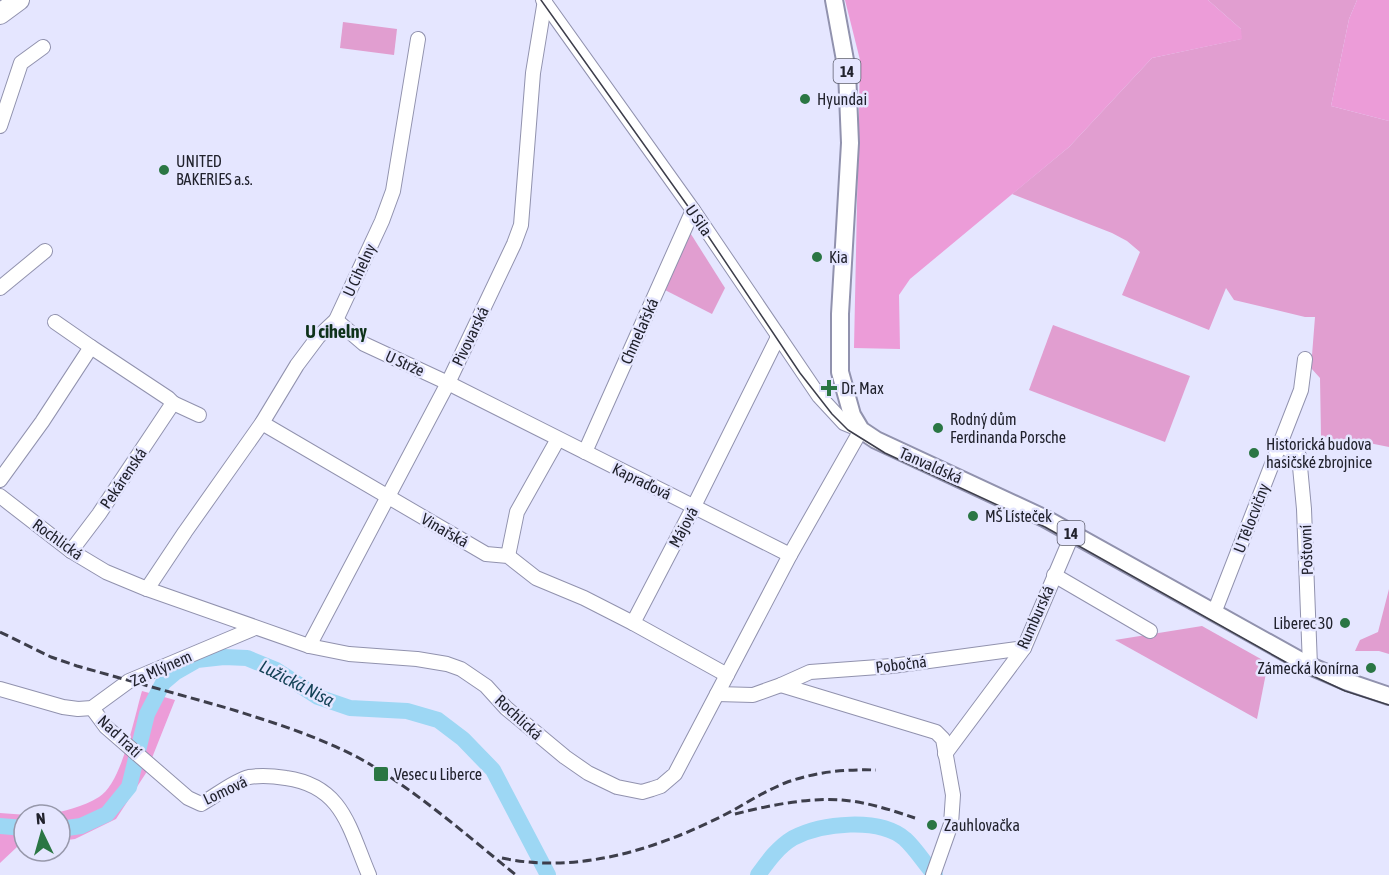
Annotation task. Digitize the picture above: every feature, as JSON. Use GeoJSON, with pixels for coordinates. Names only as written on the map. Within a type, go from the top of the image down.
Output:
{"type":"FeatureCollection","features":[{"type":"Feature","properties":{"kind":"highway"},"geometry":{"type":"LineString","coordinates":[[0,14],[19,0]]}},
{"type":"Feature","properties":{"kind":"main road","name":"14"},"geometry":{"type":"LineString","coordinates":[[834,0],[847,71],[850,143],[840,314],[840,372],[846,401],[861,430]]}},
{"type":"Feature","properties":{"kind":"main road","name":"Tanvaldská"},"geometry":{"type":"LineString","coordinates":[[861,430],[876,440],[1014,503],[1073,533],[1310,666],[1389,696]]}},
{"type":"Feature","properties":{"kind":"street","name":"U Sila"},"geometry":{"type":"LineString","coordinates":[[544,1],[693,210],[819,396],[844,423],[861,430]]}},
{"type":"Feature","properties":{"kind":"street","name":"Pivovarská"},"geometry":{"type":"LineString","coordinates":[[309,646],[448,383],[500,276],[521,225],[533,73],[544,1]]}},
{"type":"Feature","properties":{"kind":"street","name":"U Cihelny"},"geometry":{"type":"LineString","coordinates":[[147,589],[262,423],[297,365],[318,337],[336,320],[382,221],[393,191],[418,39]]}},
{"type":"Feature","properties":{"kind":"street"},"geometry":{"type":"LineString","coordinates":[[0,126],[21,63],[43,47]]}},
{"type":"Feature","properties":{"kind":"street","name":"Chmelařská"},"geometry":{"type":"LineString","coordinates":[[585,452],[693,210]]}},
{"type":"Feature","properties":{"kind":"street"},"geometry":{"type":"LineString","coordinates":[[0,288],[45,251]]}},
{"type":"Feature","properties":{"kind":"street","name":"U Strže"},"geometry":{"type":"LineString","coordinates":[[336,320],[363,344],[448,383]]}},
{"type":"Feature","properties":{"kind":"street"},"geometry":{"type":"LineString","coordinates":[[55,322],[168,398],[173,404],[199,415]]}},
{"type":"Feature","properties":{"kind":"street","name":"Májová"},"geometry":{"type":"LineString","coordinates":[[633,623],[694,506],[777,339],[777,334]]}},
{"type":"Feature","properties":{"kind":"street"},"geometry":{"type":"LineString","coordinates":[[0,480],[42,422],[91,347]]}},
{"type":"Feature","properties":{"kind":"street","name":"U Tělocvičny"},"geometry":{"type":"LineString","coordinates":[[1214,613],[1301,390],[1305,359]]}},
{"type":"Feature","properties":{"kind":"street","name":"Kapraďová"},"geometry":{"type":"LineString","coordinates":[[448,383],[790,555]]}},
{"type":"Feature","properties":{"kind":"street","name":"Pekárenská"},"geometry":{"type":"LineString","coordinates":[[71,551],[99,514],[173,404]]}},
{"type":"Feature","properties":{"kind":"street","name":"Vinařská"},"geometry":{"type":"LineString","coordinates":[[262,423],[486,554],[508,556],[536,578],[584,598],[633,623]]}},
{"type":"Feature","properties":{"kind":"street","name":"Rochlická"},"geometry":{"type":"LineString","coordinates":[[0,496],[71,551],[106,572],[147,589],[309,646],[349,654],[417,659],[461,669],[486,686],[506,708],[588,773],[617,787],[642,792],[661,786],[675,774],[790,555],[861,430]]}},
{"type":"Feature","properties":{"kind":"street"},"geometry":{"type":"LineString","coordinates":[[508,556],[517,512],[558,439]]}},
{"type":"Feature","properties":{"kind":"street","name":"Poštovní"},"geometry":{"type":"LineString","coordinates":[[1280,444],[1299,456],[1304,509],[1310,666]]}},
{"type":"Feature","properties":{"kind":"street","name":"Rumburská"},"geometry":{"type":"LineString","coordinates":[[945,754],[1024,648],[1073,533]]}},
{"type":"Feature","properties":{"kind":"street"},"geometry":{"type":"LineString","coordinates":[[1054,575],[1150,631]]}},
{"type":"Feature","properties":{"kind":"street"},"geometry":{"type":"LineString","coordinates":[[633,623],[727,675]]}},
{"type":"Feature","properties":{"kind":"street","name":"Za Mlýnem"},"geometry":{"type":"LineString","coordinates":[[92,708],[129,681],[255,628]]}},
{"type":"Feature","properties":{"kind":"street","name":"Pobočná"},"geometry":{"type":"LineString","coordinates":[[717,694],[753,695],[810,672],[892,666],[1024,648]]}},
{"type":"Feature","properties":{"kind":"street"},"geometry":{"type":"LineString","coordinates":[[781,685],[936,732],[943,739],[953,795],[951,824],[933,875]]}},
{"type":"Feature","properties":{"kind":"street"},"geometry":{"type":"LineString","coordinates":[[0,689],[63,707],[92,708]]}},
{"type":"Feature","properties":{"kind":"street","name":"Nad Tratí"},"geometry":{"type":"LineString","coordinates":[[92,708],[106,727],[149,763]]}},
{"type":"Feature","properties":{"kind":"street","name":"Lomová"},"geometry":{"type":"LineString","coordinates":[[149,763],[188,798],[201,804],[247,777],[272,776],[302,780],[325,791],[342,811],[369,875]]}},
{"type":"Feature","properties":{"kind":"shaded area"},"geometry":{"type":"Polygon","coordinates":[[[845,0],[1208,0],[1241,29],[1242,39],[1152,58],[1069,147],[910,279],[899,295],[900,349],[854,348],[860,60],[845,0]]]}},
{"type":"Feature","properties":{"kind":"shaded area"},"geometry":{"type":"Polygon","coordinates":[[[1208,0],[1357,0],[1349,19],[1331,106],[1389,121],[1389,447],[1364,442],[1345,443],[1321,436],[1320,378],[1311,368],[1315,317],[1305,317],[1234,300],[1226,288],[1209,330],[1122,295],[1140,252],[1127,241],[1112,233],[1012,194],[1069,147],[1152,58],[1241,39],[1241,29],[1208,0]]]}},
{"type":"Feature","properties":{"kind":"shaded area"},"geometry":{"type":"Polygon","coordinates":[[[1357,0],[1389,0],[1389,121],[1331,106],[1349,19],[1357,0]]]}},
{"type":"Feature","properties":{"kind":"shaded area"},"geometry":{"type":"Polygon","coordinates":[[[343,22],[397,29],[394,55],[340,48],[343,22]]]}},
{"type":"Feature","properties":{"kind":"shaded area"},"geometry":{"type":"Polygon","coordinates":[[[689,231],[725,288],[712,314],[663,289],[689,231]]]}},
{"type":"Feature","properties":{"kind":"shaded area"},"geometry":{"type":"Polygon","coordinates":[[[1053,325],[1190,376],[1165,442],[1029,390],[1053,325]]]}},
{"type":"Feature","properties":{"kind":"shaded area"},"geometry":{"type":"Polygon","coordinates":[[[1389,589],[1389,654],[1379,651],[1355,651],[1360,640],[1378,632],[1389,589]]]}},
{"type":"Feature","properties":{"kind":"shaded area"},"geometry":{"type":"Polygon","coordinates":[[[1202,626],[1268,663],[1257,719],[1115,640],[1202,626]]]}},
{"type":"Feature","properties":{"kind":"shaded area"},"geometry":{"type":"Polygon","coordinates":[[[142,691],[175,700],[146,773],[116,819],[72,839],[72,808],[99,797],[107,790],[126,749],[142,691]]]}},
{"type":"Feature","properties":{"kind":"shaded area"},"geometry":{"type":"Polygon","coordinates":[[[0,813],[12,814],[12,852],[0,863],[0,813]]]}},
{"type":"Feature","properties":{"kind":"waterway","name":"Lužická Nisa"},"geometry":{"type":"LineString","coordinates":[[72,827],[81,826],[107,814],[129,787],[147,714],[163,683],[176,672],[197,660],[224,657],[247,658],[276,670],[318,697],[350,708],[407,711],[438,720],[463,739],[493,770],[548,875]]}},
{"type":"Feature","properties":{"kind":"waterway","name":"Lužická Nisa"},"geometry":{"type":"LineString","coordinates":[[758,875],[778,850],[793,838],[819,829],[850,825],[881,827],[894,832],[909,843],[935,875]]}},
{"type":"Feature","properties":{"kind":"waterway","name":"Lužická Nisa"},"geometry":{"type":"LineString","coordinates":[[0,826],[12,827]]}},
{"type":"Feature","properties":{"kind":"tram line"},"geometry":{"type":"LineString","coordinates":[[541,0],[692,212],[800,373],[832,414],[848,430],[885,453],[1045,527],[1298,669],[1345,691],[1389,705]]}},
{"type":"Feature","properties":{"kind":"railway"},"geometry":{"type":"LineString","coordinates":[[0,632],[51,657],[77,666],[244,713],[343,750],[420,798],[516,875]]}},
{"type":"Feature","properties":{"kind":"railway"},"geometry":{"type":"LineString","coordinates":[[502,858],[562,863],[621,854],[678,836],[732,811],[771,789],[796,779],[830,772],[876,770]]}},
{"type":"Feature","properties":{"kind":"railway"},"geometry":{"type":"LineString","coordinates":[[735,814],[788,803],[829,799],[870,804],[915,818]]}},
{"type":"Feature","properties":{"kind":"place","name":"Hyundai"},"geometry":{"type":"Point","coordinates":[805,99]}},
{"type":"Feature","properties":{"kind":"place","name":"UNITED BAKERIES a.s."},"geometry":{"type":"Point","coordinates":[164,170]}},
{"type":"Feature","properties":{"kind":"place","name":"Kia"},"geometry":{"type":"Point","coordinates":[817,257]}},
{"type":"Feature","properties":{"kind":"place","name":"Dr. Max"},"geometry":{"type":"Point","coordinates":[829,388]}},
{"type":"Feature","properties":{"kind":"place","name":"Rodný dům Ferdinanda Porsche"},"geometry":{"type":"Point","coordinates":[938,428]}},
{"type":"Feature","properties":{"kind":"place","name":"Historická budova hasičské zbrojnice"},"geometry":{"type":"Point","coordinates":[1254,453]}},
{"type":"Feature","properties":{"kind":"place","name":"MŠ Lísteček"},"geometry":{"type":"Point","coordinates":[973,516]}},
{"type":"Feature","properties":{"kind":"place","name":"Liberec 30"},"geometry":{"type":"Point","coordinates":[1345,623]}},
{"type":"Feature","properties":{"kind":"place","name":"Zámecká konírna"},"geometry":{"type":"Point","coordinates":[1371,668]}},
{"type":"Feature","properties":{"kind":"place","name":"Vesec u Liberce"},"geometry":{"type":"Point","coordinates":[381,774]}},
{"type":"Feature","properties":{"kind":"place","name":"Zauhlovačka"},"geometry":{"type":"Point","coordinates":[932,825]}},
{"type":"Feature","properties":{"kind":"district","name":"U cihelny"},"geometry":{"type":"Point","coordinates":[336,331]}}]}
